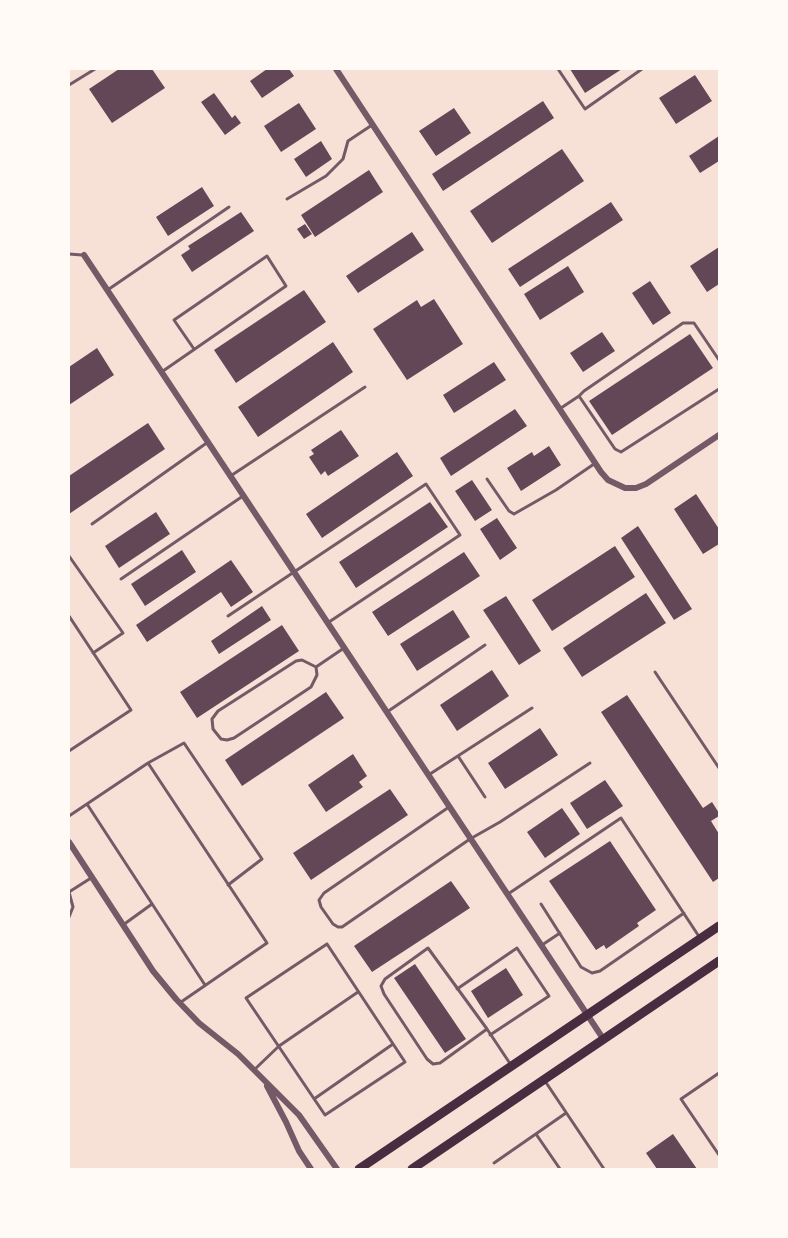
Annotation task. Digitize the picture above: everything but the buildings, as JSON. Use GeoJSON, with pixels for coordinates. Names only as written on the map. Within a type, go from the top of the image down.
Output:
{"type":"FeatureCollection","features":[{"type":"Feature","properties":{"kind":"main road"},"geometry":{"type":"LineString","coordinates":[[359,1169],[719,926]]}},
{"type":"Feature","properties":{"kind":"main road"},"geometry":{"type":"LineString","coordinates":[[412,1169],[719,962]]}},
{"type":"Feature","properties":{"kind":"street"},"geometry":{"type":"LineString","coordinates":[[336,69],[608,480],[625,488],[636,488],[646,484],[719,435]]}},
{"type":"Feature","properties":{"kind":"street"},"geometry":{"type":"LineString","coordinates":[[84,255],[604,1040]]}},
{"type":"Feature","properties":{"kind":"street"},"geometry":{"type":"LineString","coordinates":[[69,842],[153,971],[199,1023],[238,1054],[298,1115],[337,1169]]}},
{"type":"Feature","properties":{"kind":"street"},"geometry":{"type":"LineString","coordinates":[[262,1077],[299,1151],[311,1169]]}},
{"type":"Feature","properties":{"kind":"lane"},"geometry":{"type":"LineString","coordinates":[[69,86],[95,69]]}},
{"type":"Feature","properties":{"kind":"lane"},"geometry":{"type":"LineString","coordinates":[[558,69],[585,109],[642,69]]}},
{"type":"Feature","properties":{"kind":"lane"},"geometry":{"type":"LineString","coordinates":[[287,199],[326,176],[343,159],[348,141],[373,124]]}},
{"type":"Feature","properties":{"kind":"lane"},"geometry":{"type":"LineString","coordinates":[[107,290],[229,207]]}},
{"type":"Feature","properties":{"kind":"lane"},"geometry":{"type":"LineString","coordinates":[[69,254],[84,255]]}},
{"type":"Feature","properties":{"kind":"lane"},"geometry":{"type":"LineString","coordinates":[[161,373],[286,286],[267,256],[174,320],[194,349]]}},
{"type":"Feature","properties":{"kind":"lane"},"geometry":{"type":"LineString","coordinates":[[560,409],[683,323],[694,323],[719,360]]}},
{"type":"Feature","properties":{"kind":"lane"},"geometry":{"type":"LineString","coordinates":[[230,476],[365,387]]}},
{"type":"Feature","properties":{"kind":"lane"},"geometry":{"type":"LineString","coordinates":[[579,396],[615,449],[621,452],[719,389]]}},
{"type":"Feature","properties":{"kind":"lane"},"geometry":{"type":"LineString","coordinates":[[92,524],[208,442]]}},
{"type":"Feature","properties":{"kind":"lane"},"geometry":{"type":"LineString","coordinates":[[487,479],[509,511],[514,514],[556,490],[596,463]]}},
{"type":"Feature","properties":{"kind":"lane"},"geometry":{"type":"LineString","coordinates":[[228,616],[426,484],[460,535],[328,623]]}},
{"type":"Feature","properties":{"kind":"lane"},"geometry":{"type":"LineString","coordinates":[[121,579],[243,496]]}},
{"type":"Feature","properties":{"kind":"lane"},"geometry":{"type":"LineString","coordinates":[[69,556],[123,633],[93,653]]}},
{"type":"Feature","properties":{"kind":"lane"},"geometry":{"type":"LineString","coordinates":[[69,616],[131,711],[69,751]]}},
{"type":"Feature","properties":{"kind":"lane"},"geometry":{"type":"LineString","coordinates":[[386,713],[485,645]]}},
{"type":"Feature","properties":{"kind":"lane"},"geometry":{"type":"LineString","coordinates":[[316,666],[344,648]]}},
{"type":"Feature","properties":{"kind":"lane"},"geometry":{"type":"LineString","coordinates":[[303,660],[316,666],[317,675],[311,687],[234,738],[221,739],[213,729],[212,719],[218,711],[296,661],[303,660]]}},
{"type":"Feature","properties":{"kind":"lane"},"geometry":{"type":"LineString","coordinates":[[655,672],[719,768]]}},
{"type":"Feature","properties":{"kind":"lane"},"geometry":{"type":"LineString","coordinates":[[428,776],[531,708]]}},
{"type":"Feature","properties":{"kind":"lane"},"geometry":{"type":"LineString","coordinates":[[69,816],[148,763],[184,743],[262,859],[228,885]]}},
{"type":"Feature","properties":{"kind":"lane"},"geometry":{"type":"LineString","coordinates":[[458,756],[485,797]]}},
{"type":"Feature","properties":{"kind":"lane"},"geometry":{"type":"LineString","coordinates":[[148,763],[267,943],[180,1003]]}},
{"type":"Feature","properties":{"kind":"lane"},"geometry":{"type":"LineString","coordinates":[[449,807],[324,893],[319,900],[321,907],[333,924],[342,927],[470,839],[590,763]]}},
{"type":"Feature","properties":{"kind":"lane"},"geometry":{"type":"LineString","coordinates":[[87,804],[205,986]]}},
{"type":"Feature","properties":{"kind":"lane"},"geometry":{"type":"LineString","coordinates":[[508,894],[621,818],[700,938]]}},
{"type":"Feature","properties":{"kind":"lane"},"geometry":{"type":"LineString","coordinates":[[69,917],[74,908],[69,892],[92,877]]}},
{"type":"Feature","properties":{"kind":"lane"},"geometry":{"type":"LineString","coordinates":[[123,925],[152,904]]}},
{"type":"Feature","properties":{"kind":"lane"},"geometry":{"type":"LineString","coordinates":[[542,904],[581,967],[596,973],[684,913]]}},
{"type":"Feature","properties":{"kind":"lane"},"geometry":{"type":"LineString","coordinates":[[541,946],[560,933]]}},
{"type":"Feature","properties":{"kind":"lane"},"geometry":{"type":"LineString","coordinates":[[327,944],[358,992],[405,1062],[325,1115],[246,998],[327,944]]}},
{"type":"Feature","properties":{"kind":"lane"},"geometry":{"type":"LineString","coordinates":[[487,1029],[440,1063],[433,1064],[427,1059],[381,986],[385,979],[428,948],[487,1029],[512,1067]]}},
{"type":"Feature","properties":{"kind":"lane"},"geometry":{"type":"LineString","coordinates":[[457,989],[517,948],[549,996],[490,1035]]}},
{"type":"Feature","properties":{"kind":"lane"},"geometry":{"type":"LineString","coordinates":[[254,1070],[279,1046],[358,992]]}},
{"type":"Feature","properties":{"kind":"lane"},"geometry":{"type":"LineString","coordinates":[[314,1099],[393,1044]]}},
{"type":"Feature","properties":{"kind":"lane"},"geometry":{"type":"LineString","coordinates":[[719,1073],[681,1099],[719,1155]]}},
{"type":"Feature","properties":{"kind":"lane"},"geometry":{"type":"LineString","coordinates":[[544,1080],[604,1169]]}},
{"type":"Feature","properties":{"kind":"lane"},"geometry":{"type":"LineString","coordinates":[[494,1163],[566,1113]]}},
{"type":"Feature","properties":{"kind":"lane"},"geometry":{"type":"LineString","coordinates":[[536,1134],[560,1169]]}}]}
